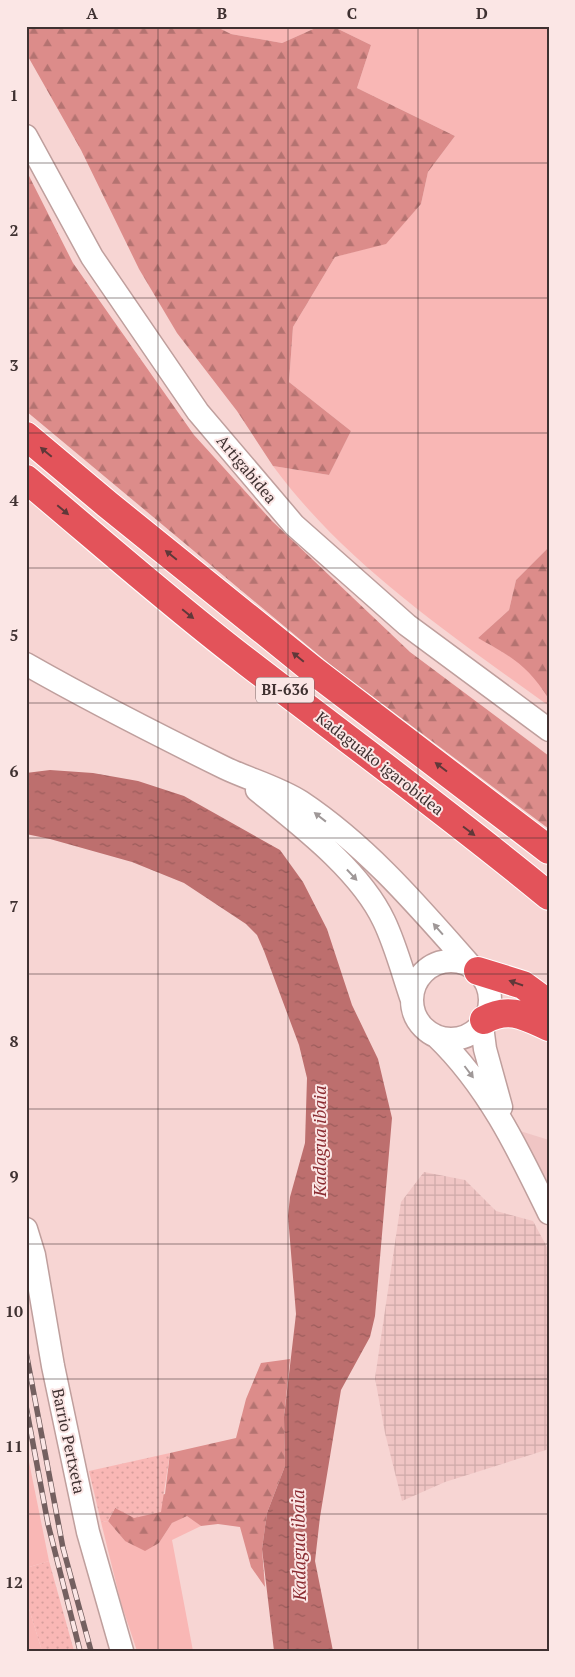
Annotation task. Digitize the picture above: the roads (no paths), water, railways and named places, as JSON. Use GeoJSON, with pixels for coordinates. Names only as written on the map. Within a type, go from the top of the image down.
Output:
{"type":"FeatureCollection","features":[{"type":"Feature","properties":{"kind":"highway","name":"Kadaguako igarobidea"},"geometry":{"type":"LineString","coordinates":[[26,436],[314,671],[549,850]]}},
{"type":"Feature","properties":{"kind":"highway","name":"Kadaguako igarobidea"},"geometry":{"type":"LineString","coordinates":[[26,478],[240,656],[313,711],[392,775],[471,831],[549,896]]}},
{"type":"Feature","properties":{"kind":"highway"},"geometry":{"type":"LineString","coordinates":[[474,968],[523,985],[549,1004]]}},
{"type":"Feature","properties":{"kind":"highway"},"geometry":{"type":"LineString","coordinates":[[483,1023],[496,1013],[508,1012],[523,1015],[549,1028]]}},
{"type":"Feature","properties":{"kind":"street","name":"Artigabidea"},"geometry":{"type":"LineString","coordinates":[[26,136],[92,257],[198,412],[294,525],[407,625],[549,730]]}},
{"type":"Feature","properties":{"kind":"street"},"geometry":{"type":"LineString","coordinates":[[26,664],[101,706],[237,774],[300,801],[351,840],[401,887],[474,968],[490,992],[490,1003],[483,1023],[485,1049],[496,1092],[513,1140]]}},
{"type":"Feature","properties":{"kind":"street"},"geometry":{"type":"LineString","coordinates":[[26,675],[54,680]]}},
{"type":"Feature","properties":{"kind":"street"},"geometry":{"type":"LineString","coordinates":[[237,774],[320,844],[355,878],[384,920],[412,1000],[414,1012],[420,1024],[457,1056],[480,1088],[513,1140],[549,1213]]}},
{"type":"Feature","properties":{"kind":"street"},"geometry":{"type":"LineString","coordinates":[[412,1000],[413,988],[419,977],[428,968],[449,960],[474,968]]}},
{"type":"Feature","properties":{"kind":"street"},"geometry":{"type":"LineString","coordinates":[[436,1036],[452,1039],[464,1037],[483,1023]]}},
{"type":"Feature","properties":{"kind":"street","name":"Barrio Pertxeta"},"geometry":{"type":"LineString","coordinates":[[26,1229],[34,1254],[53,1366],[88,1532],[122,1651]]}},
{"type":"Feature","properties":{"kind":"water","name":"Kadagua ibaia"},"geometry":{"type":"Polygon","coordinates":[[[50,770],[93,773],[138,781],[184,796],[280,850],[303,882],[327,929],[352,1005],[378,1059],[392,1118],[375,1316],[370,1337],[341,1390],[320,1517],[315,1561],[333,1651],[274,1651],[262,1549],[267,1513],[285,1466],[284,1417],[296,1314],[288,1216],[290,1197],[305,1143],[307,1078],[299,1045],[257,935],[246,924],[184,883],[132,862],[26,834],[26,773],[50,770]]]}},
{"type":"Feature","properties":{"kind":"railway"},"geometry":{"type":"LineString","coordinates":[[26,1352],[63,1548],[91,1651]]}},
{"type":"Feature","properties":{"kind":"railway"},"geometry":{"type":"LineString","coordinates":[[26,1406],[48,1524],[80,1651]]}}]}
